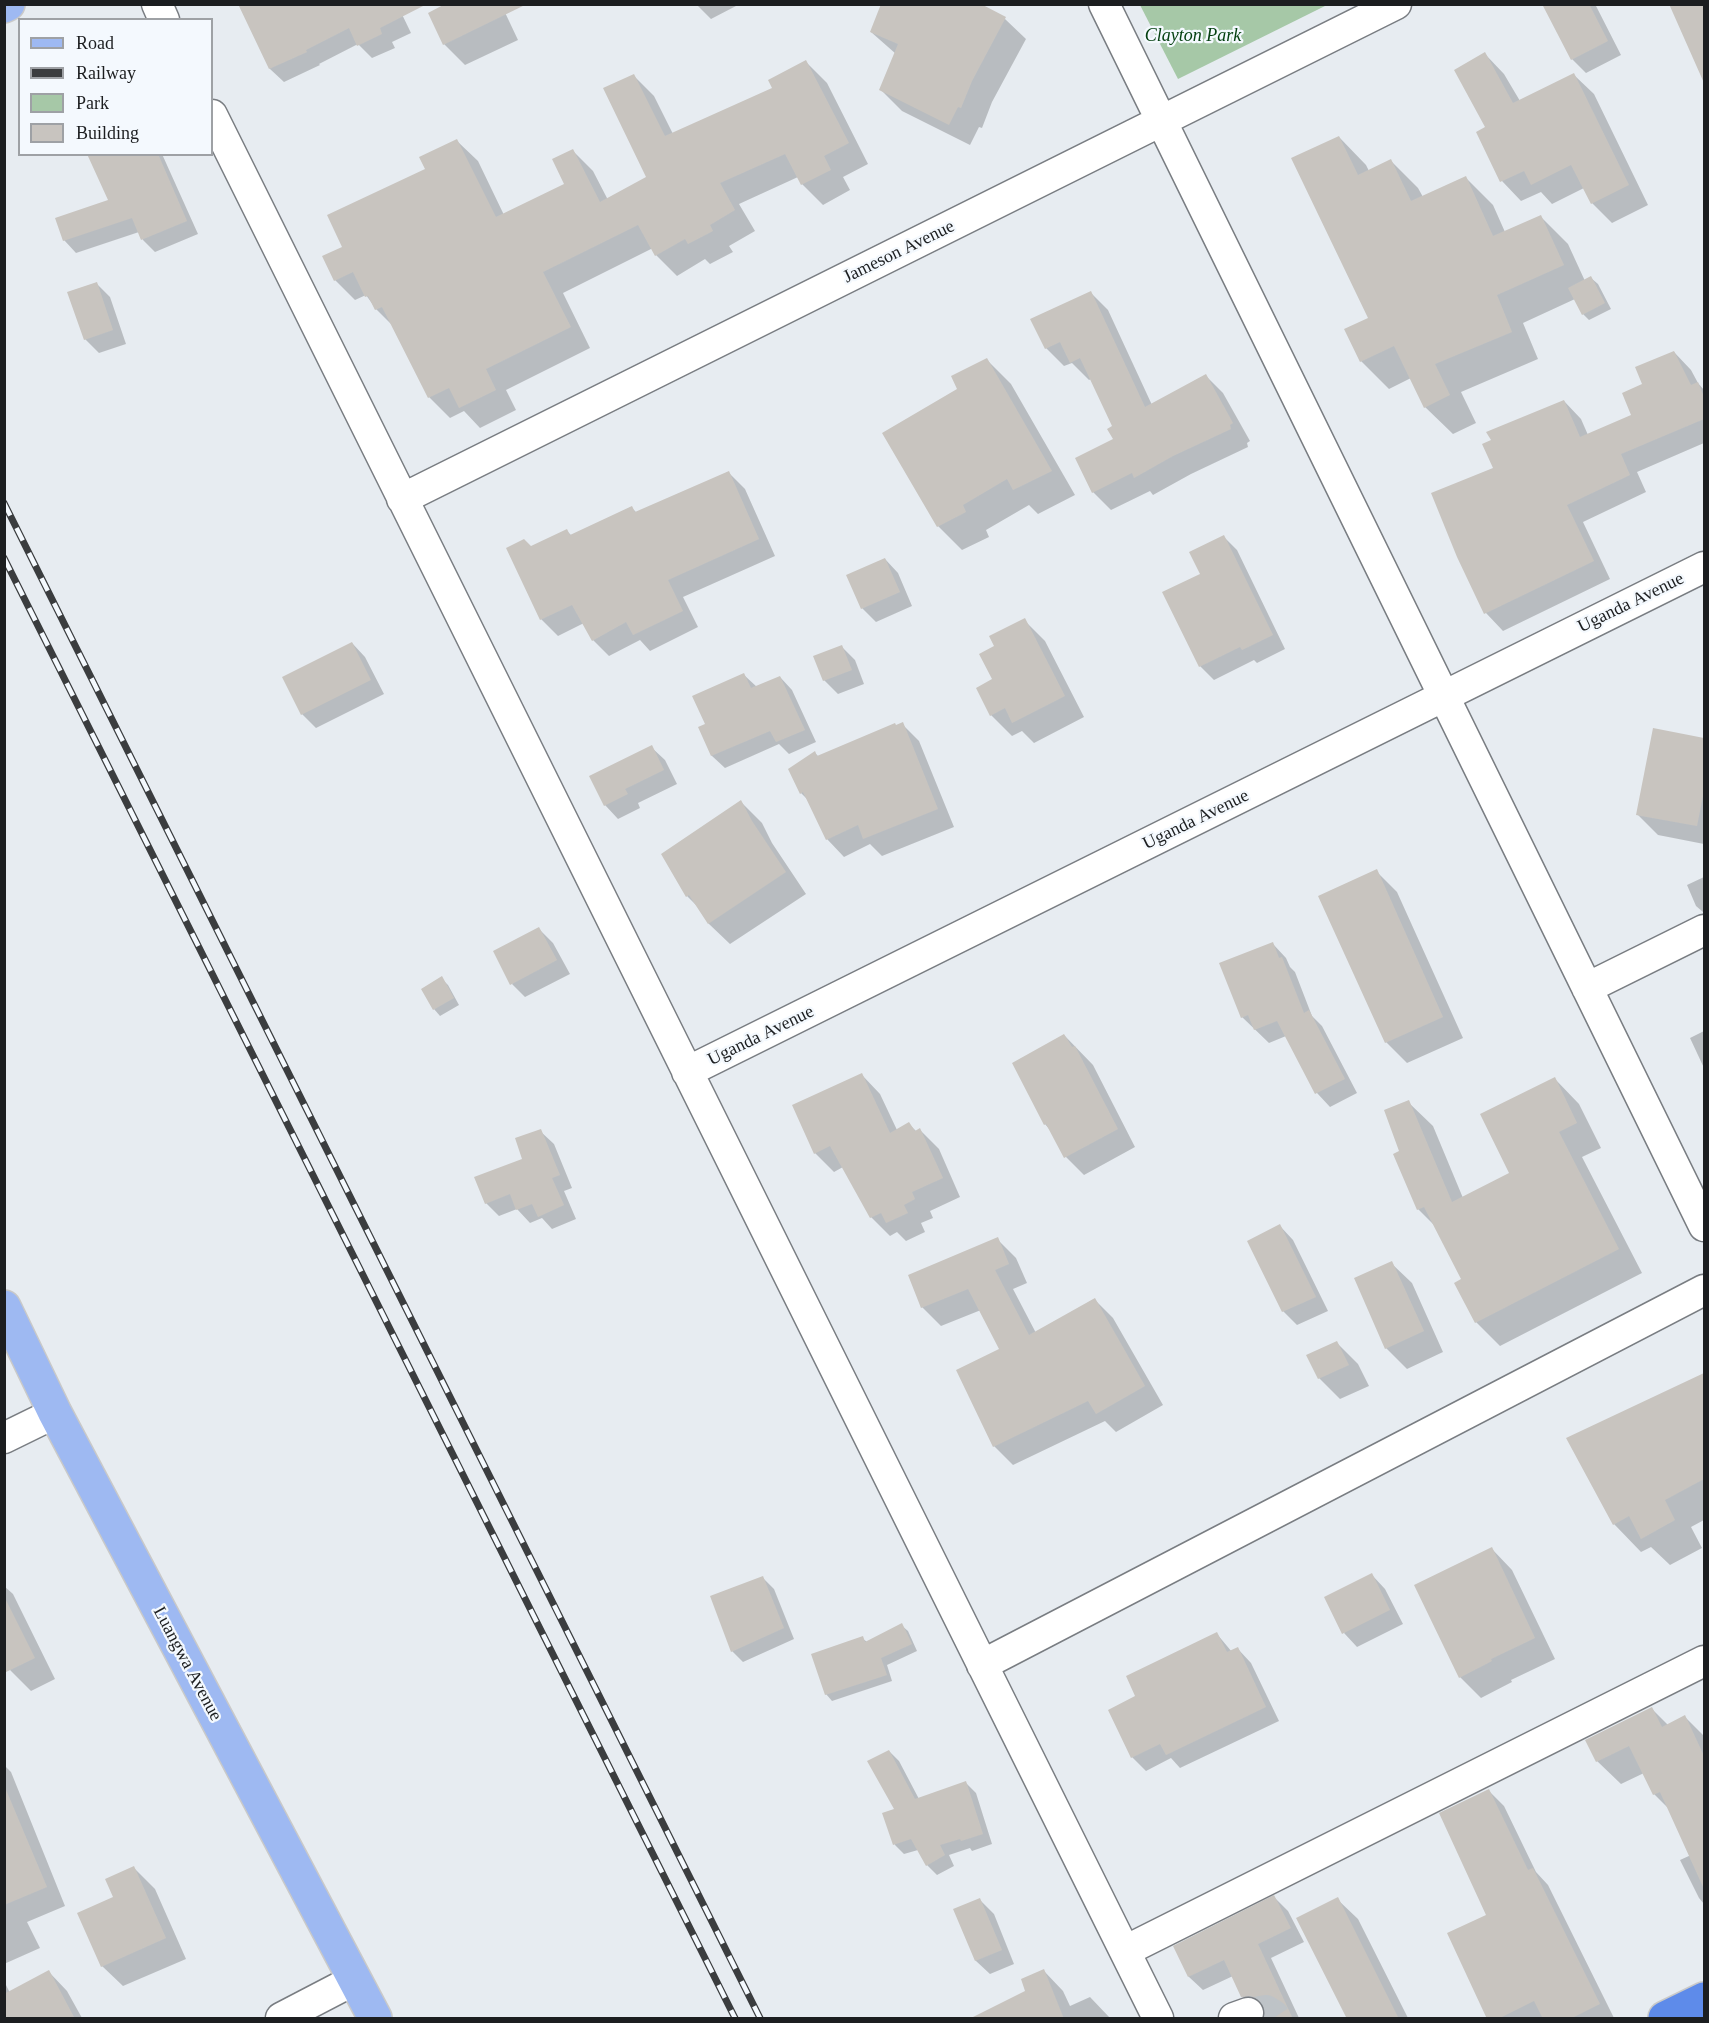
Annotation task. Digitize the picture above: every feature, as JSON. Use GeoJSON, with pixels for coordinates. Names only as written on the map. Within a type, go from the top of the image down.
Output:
{"type":"FeatureCollection","features":[{"type":"Feature","properties":{"kind":"highway"},"geometry":{"type":"LineString","coordinates":[[1665,2019],[1704,1999]]}},
{"type":"Feature","properties":{"kind":"main road","name":"Luangwa Avenue"},"geometry":{"type":"LineString","coordinates":[[4,1307],[55,1413],[375,2019]]}},
{"type":"Feature","properties":{"kind":"street"},"geometry":{"type":"LineString","coordinates":[[157,4],[163,18]]}},
{"type":"Feature","properties":{"kind":"street"},"geometry":{"type":"LineString","coordinates":[[1104,4],[1704,1226]]}},
{"type":"Feature","properties":{"kind":"street","name":"Jameson Avenue"},"geometry":{"type":"LineString","coordinates":[[402,498],[1396,4]]}},
{"type":"Feature","properties":{"kind":"street"},"geometry":{"type":"LineString","coordinates":[[213,117],[1158,2019]]}},
{"type":"Feature","properties":{"kind":"street","name":"Uganda Avenue"},"geometry":{"type":"LineString","coordinates":[[687,1072],[1704,567]]}},
{"type":"Feature","properties":{"kind":"street"},"geometry":{"type":"LineString","coordinates":[[1587,988],[1704,930]]}},
{"type":"Feature","properties":{"kind":"street"},"geometry":{"type":"LineString","coordinates":[[982,1665],[1704,1290]]}},
{"type":"Feature","properties":{"kind":"street"},"geometry":{"type":"LineString","coordinates":[[4,1438],[55,1413]]}},
{"type":"Feature","properties":{"kind":"street"},"geometry":{"type":"LineString","coordinates":[[1125,1951],[1704,1662]]}},
{"type":"Feature","properties":{"kind":"street"},"geometry":{"type":"LineString","coordinates":[[281,2019],[354,1980]]}},
{"type":"Feature","properties":{"kind":"green space","name":"Clayton Park"},"geometry":{"type":"Polygon","coordinates":[[[1140,5],[1327,5],[1178,79],[1140,5]]]}},
{"type":"Feature","properties":{"kind":"building"},"geometry":{"type":"Polygon","coordinates":[[[238,4],[427,4],[380,28],[382,34],[357,46],[349,28],[306,50],[307,52],[269,69],[238,4]]]}},
{"type":"Feature","properties":{"kind":"building"},"geometry":{"type":"Polygon","coordinates":[[[445,4],[527,4],[443,45],[428,13],[445,4]]]}},
{"type":"Feature","properties":{"kind":"building"},"geometry":{"type":"Polygon","coordinates":[[[881,4],[981,4],[1006,17],[972,81],[961,108],[958,107],[949,125],[879,90],[898,44],[870,32],[881,4]]]}},
{"type":"Feature","properties":{"kind":"building"},"geometry":{"type":"Polygon","coordinates":[[[1542,4],[1589,4],[1608,41],[1571,60],[1542,4]]]}},
{"type":"Feature","properties":{"kind":"building"},"geometry":{"type":"Polygon","coordinates":[[[1669,4],[1704,4],[1704,83],[1669,4]]]}},
{"type":"Feature","properties":{"kind":"building"},"geometry":{"type":"Polygon","coordinates":[[[1485,52],[1513,103],[1574,73],[1629,185],[1591,204],[1571,165],[1531,185],[1524,171],[1500,182],[1476,132],[1485,127],[1454,70],[1485,52]]]}},
{"type":"Feature","properties":{"kind":"building"},"geometry":{"type":"Polygon","coordinates":[[[806,60],[849,143],[824,156],[831,170],[801,185],[785,154],[720,183],[735,210],[710,225],[713,231],[688,244],[685,239],[655,256],[638,225],[543,272],[571,327],[486,369],[496,390],[459,408],[449,388],[428,398],[382,307],[375,310],[368,296],[365,297],[353,272],[334,281],[322,256],[342,247],[327,215],[425,169],[419,157],[457,139],[496,217],[564,184],[552,159],[573,149],[600,202],[646,177],[603,88],[634,74],[665,136],[772,88],[768,80],[806,60]]]}},
{"type":"Feature","properties":{"kind":"building"},"geometry":{"type":"Polygon","coordinates":[[[1339,136],[1358,175],[1391,159],[1411,201],[1466,176],[1493,236],[1541,215],[1564,265],[1497,295],[1512,332],[1435,364],[1450,395],[1424,408],[1394,346],[1360,362],[1344,329],[1368,318],[1291,158],[1339,136]]]}},
{"type":"Feature","properties":{"kind":"building"},"geometry":{"type":"Polygon","coordinates":[[[88,156],[159,156],[187,221],[141,240],[132,218],[63,241],[55,218],[108,200],[88,156]]]}},
{"type":"Feature","properties":{"kind":"building"},"geometry":{"type":"Polygon","coordinates":[[[1591,276],[1605,303],[1582,315],[1568,288],[1591,276]]]}},
{"type":"Feature","properties":{"kind":"building"},"geometry":{"type":"Polygon","coordinates":[[[97,282],[113,330],[84,340],[67,292],[97,282]]]}},
{"type":"Feature","properties":{"kind":"building"},"geometry":{"type":"Polygon","coordinates":[[[1091,291],[1145,407],[1206,374],[1233,423],[1230,425],[1231,429],[1173,456],[1134,478],[1132,473],[1092,493],[1075,458],[1113,439],[1107,429],[1112,426],[1080,358],[1070,363],[1060,342],[1045,349],[1030,319],[1091,291]]]}},
{"type":"Feature","properties":{"kind":"building"},"geometry":{"type":"Polygon","coordinates":[[[1674,351],[1691,385],[1698,382],[1704,397],[1704,419],[1621,454],[1630,475],[1567,505],[1594,561],[1484,614],[1457,557],[1431,493],[1493,468],[1482,444],[1491,440],[1486,432],[1564,400],[1580,437],[1631,415],[1622,393],[1642,384],[1635,367],[1674,351]]]}},
{"type":"Feature","properties":{"kind":"building"},"geometry":{"type":"Polygon","coordinates":[[[987,358],[1052,471],[1013,490],[1007,479],[963,505],[966,512],[937,527],[882,433],[957,389],[951,376],[987,358]]]}},
{"type":"Feature","properties":{"kind":"building"},"geometry":{"type":"Polygon","coordinates":[[[729,471],[759,539],[668,580],[683,611],[633,635],[626,622],[592,641],[572,605],[540,620],[506,548],[524,539],[531,546],[567,529],[570,535],[632,506],[635,512],[729,471]]]}},
{"type":"Feature","properties":{"kind":"building"},"geometry":{"type":"Polygon","coordinates":[[[1224,535],[1273,635],[1242,650],[1240,647],[1199,667],[1162,592],[1200,574],[1189,552],[1224,535]]]}},
{"type":"Feature","properties":{"kind":"building"},"geometry":{"type":"Polygon","coordinates":[[[885,558],[900,592],[861,609],[846,575],[885,558]]]}},
{"type":"Feature","properties":{"kind":"building"},"geometry":{"type":"Polygon","coordinates":[[[1025,618],[1065,696],[1012,723],[1005,708],[990,716],[976,688],[992,679],[979,654],[994,646],[989,636],[1025,618]]]}},
{"type":"Feature","properties":{"kind":"building"},"geometry":{"type":"Polygon","coordinates":[[[352,642],[371,680],[301,715],[282,677],[352,642]]]}},
{"type":"Feature","properties":{"kind":"building"},"geometry":{"type":"Polygon","coordinates":[[[842,645],[852,670],[823,681],[813,656],[842,645]]]}},
{"type":"Feature","properties":{"kind":"building"},"geometry":{"type":"Polygon","coordinates":[[[744,673],[751,688],[780,676],[805,730],[776,742],[770,731],[711,756],[698,727],[705,724],[692,696],[744,673]]]}},
{"type":"Feature","properties":{"kind":"building"},"geometry":{"type":"Polygon","coordinates":[[[903,722],[938,809],[863,839],[858,825],[826,840],[803,792],[800,794],[788,769],[815,751],[817,756],[895,723],[896,725],[903,722]]]}},
{"type":"Feature","properties":{"kind":"building"},"geometry":{"type":"Polygon","coordinates":[[[1653,728],[1704,738],[1704,791],[1697,826],[1636,815],[1653,728]]]}},
{"type":"Feature","properties":{"kind":"building"},"geometry":{"type":"Polygon","coordinates":[[[652,745],[664,770],[625,789],[628,794],[604,806],[589,776],[652,745]]]}},
{"type":"Feature","properties":{"kind":"building"},"geometry":{"type":"Polygon","coordinates":[[[741,800],[752,821],[786,872],[708,924],[689,895],[686,897],[661,854],[741,800]]]}},
{"type":"Feature","properties":{"kind":"building"},"geometry":{"type":"Polygon","coordinates":[[[1377,869],[1443,1017],[1385,1043],[1318,896],[1377,869]]]}},
{"type":"Feature","properties":{"kind":"building"},"geometry":{"type":"Polygon","coordinates":[[[539,927],[557,960],[510,985],[493,951],[539,927]]]}},
{"type":"Feature","properties":{"kind":"building"},"geometry":{"type":"Polygon","coordinates":[[[1273,942],[1279,958],[1282,957],[1304,1013],[1309,1010],[1345,1079],[1315,1094],[1277,1021],[1254,1030],[1248,1015],[1241,1018],[1219,963],[1273,942]]]}},
{"type":"Feature","properties":{"kind":"building"},"geometry":{"type":"Polygon","coordinates":[[[442,976],[454,998],[433,1010],[421,989],[442,976]]]}},
{"type":"Feature","properties":{"kind":"building"},"geometry":{"type":"Polygon","coordinates":[[[1064,1034],[1072,1047],[1075,1046],[1118,1129],[1064,1158],[1012,1063],[1064,1034]]]}},
{"type":"Feature","properties":{"kind":"building"},"geometry":{"type":"Polygon","coordinates":[[[862,1073],[890,1133],[909,1122],[915,1131],[920,1128],[943,1178],[912,1192],[915,1199],[904,1205],[908,1213],[886,1223],[881,1213],[870,1218],[830,1146],[814,1154],[792,1105],[862,1073]]]}},
{"type":"Feature","properties":{"kind":"building"},"geometry":{"type":"Polygon","coordinates":[[[1555,1077],[1577,1123],[1559,1132],[1619,1249],[1475,1323],[1454,1283],[1461,1279],[1424,1207],[1417,1210],[1393,1154],[1399,1151],[1384,1110],[1409,1100],[1452,1202],[1509,1173],[1480,1114],[1555,1077]]]}},
{"type":"Feature","properties":{"kind":"building"},"geometry":{"type":"Polygon","coordinates":[[[541,1129],[560,1175],[552,1178],[564,1205],[538,1217],[532,1204],[516,1210],[510,1194],[485,1204],[474,1177],[522,1159],[515,1138],[541,1129]]]}},
{"type":"Feature","properties":{"kind":"building"},"geometry":{"type":"Polygon","coordinates":[[[1280,1224],[1316,1297],[1282,1312],[1247,1241],[1280,1224]]]}},
{"type":"Feature","properties":{"kind":"building"},"geometry":{"type":"Polygon","coordinates":[[[998,1237],[1009,1264],[995,1270],[1029,1335],[1095,1298],[1145,1386],[1096,1414],[1088,1401],[993,1447],[956,1370],[999,1349],[968,1289],[921,1308],[908,1275],[998,1237]]]}},
{"type":"Feature","properties":{"kind":"building"},"geometry":{"type":"Polygon","coordinates":[[[1392,1261],[1424,1331],[1385,1349],[1354,1278],[1392,1261]]]}},
{"type":"Feature","properties":{"kind":"building"},"geometry":{"type":"Polygon","coordinates":[[[1337,1341],[1349,1365],[1318,1379],[1306,1355],[1337,1341]]]}},
{"type":"Feature","properties":{"kind":"building"},"geometry":{"type":"Polygon","coordinates":[[[1704,1373],[1704,1479],[1665,1500],[1675,1520],[1641,1539],[1629,1516],[1613,1525],[1566,1438],[1704,1373]]]}},
{"type":"Feature","properties":{"kind":"building"},"geometry":{"type":"Polygon","coordinates":[[[1492,1547],[1535,1638],[1491,1659],[1492,1661],[1459,1678],[1414,1585],[1492,1547]]]}},
{"type":"Feature","properties":{"kind":"building"},"geometry":{"type":"Polygon","coordinates":[[[1372,1573],[1390,1610],[1342,1634],[1324,1597],[1372,1573]]]}},
{"type":"Feature","properties":{"kind":"building"},"geometry":{"type":"Polygon","coordinates":[[[763,1576],[784,1628],[731,1652],[710,1596],[763,1576]]]}},
{"type":"Feature","properties":{"kind":"building"},"geometry":{"type":"Polygon","coordinates":[[[4,1596],[35,1658],[4,1673],[4,1596]]]}},
{"type":"Feature","properties":{"kind":"building"},"geometry":{"type":"Polygon","coordinates":[[[902,1623],[912,1644],[881,1658],[887,1675],[825,1695],[811,1654],[863,1636],[865,1642],[902,1623]]]}},
{"type":"Feature","properties":{"kind":"building"},"geometry":{"type":"Polygon","coordinates":[[[1217,1632],[1227,1652],[1238,1647],[1266,1707],[1166,1755],[1160,1744],[1131,1758],[1108,1710],[1135,1696],[1126,1676],[1217,1632]]]}},
{"type":"Feature","properties":{"kind":"building"},"geometry":{"type":"Polygon","coordinates":[[[1652,1707],[1662,1727],[1685,1715],[1704,1756],[1704,1889],[1660,1792],[1653,1795],[1629,1746],[1596,1762],[1585,1740],[1652,1707]]]}},
{"type":"Feature","properties":{"kind":"building"},"geometry":{"type":"Polygon","coordinates":[[[889,1750],[915,1799],[966,1781],[983,1834],[940,1845],[945,1855],[926,1866],[911,1839],[893,1845],[882,1813],[894,1809],[867,1761],[889,1750]]]}},
{"type":"Feature","properties":{"kind":"building"},"geometry":{"type":"Polygon","coordinates":[[[4,1785],[47,1887],[4,1905],[4,1785]]]}},
{"type":"Feature","properties":{"kind":"building"},"geometry":{"type":"Polygon","coordinates":[[[1489,1789],[1528,1870],[1533,1868],[1600,2004],[1570,2019],[1543,2019],[1534,2001],[1498,2019],[1487,2019],[1447,1933],[1486,1915],[1439,1813],[1489,1789]]]}},
{"type":"Feature","properties":{"kind":"building"},"geometry":{"type":"Polygon","coordinates":[[[134,1866],[166,1938],[101,1967],[77,1913],[113,1897],[105,1879],[134,1866]]]}},
{"type":"Feature","properties":{"kind":"building"},"geometry":{"type":"Polygon","coordinates":[[[1274,1895],[1291,1928],[1258,1944],[1293,2019],[1264,2019],[1264,2008],[1260,2000],[1251,1996],[1241,1997],[1224,1960],[1188,1977],[1173,1946],[1274,1895]]]}},
{"type":"Feature","properties":{"kind":"building"},"geometry":{"type":"Polygon","coordinates":[[[1338,1897],[1399,2019],[1347,2019],[1296,1918],[1338,1897]]]}},
{"type":"Feature","properties":{"kind":"building"},"geometry":{"type":"Polygon","coordinates":[[[980,1898],[1002,1950],[975,1961],[953,1909],[980,1898]]]}},
{"type":"Feature","properties":{"kind":"building"},"geometry":{"type":"Polygon","coordinates":[[[1044,1969],[1064,2019],[969,2019],[1025,1991],[1021,1979],[1044,1969]]]}},
{"type":"Feature","properties":{"kind":"building"},"geometry":{"type":"Polygon","coordinates":[[[49,1970],[75,2019],[4,2019],[4,1994],[49,1970]]]}},
{"type":"Feature","properties":{"kind":"tunnel"},"geometry":{"type":"LineString","coordinates":[[1248,2013],[1266,2010],[1276,2018]]}},
{"type":"Feature","properties":{"kind":"railway"},"geometry":{"type":"LineString","coordinates":[[4,503],[760,2018]]}},
{"type":"Feature","properties":{"kind":"railway"},"geometry":{"type":"LineString","coordinates":[[4,558],[735,2018]]}}]}
